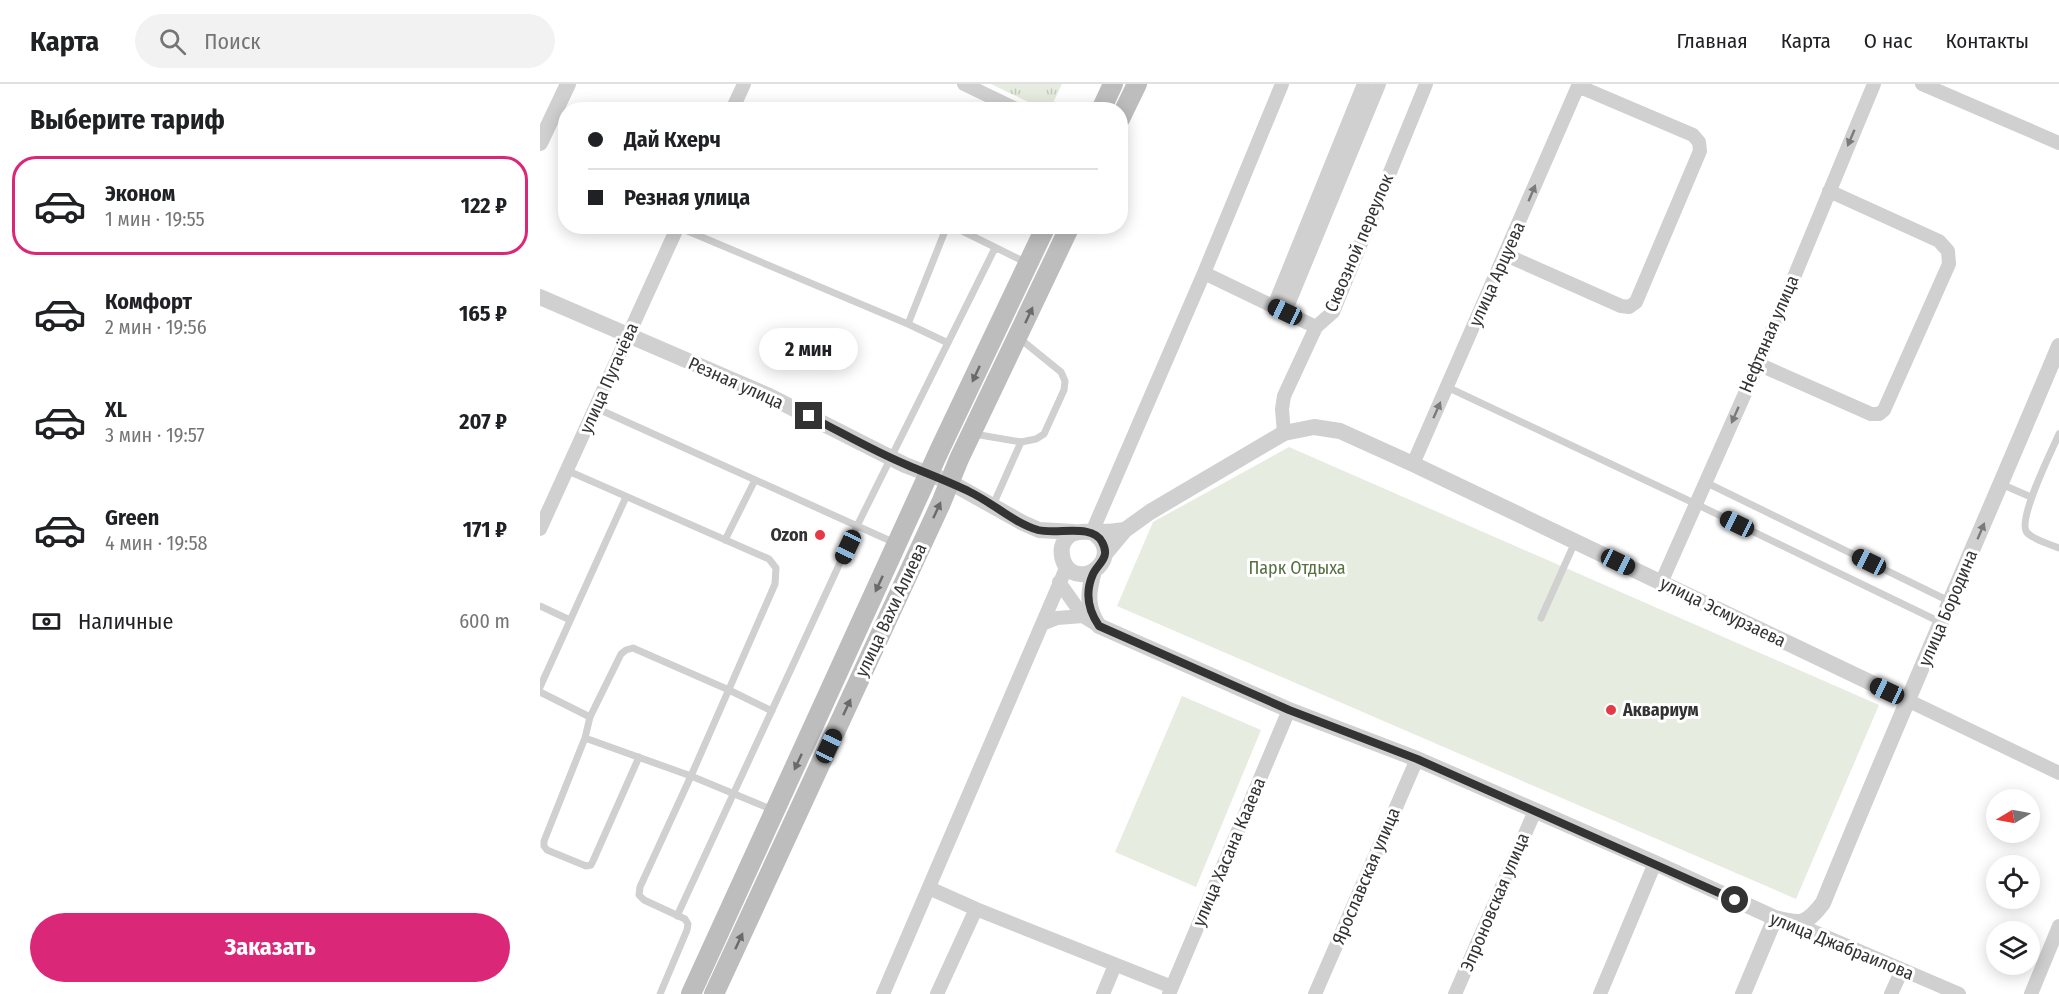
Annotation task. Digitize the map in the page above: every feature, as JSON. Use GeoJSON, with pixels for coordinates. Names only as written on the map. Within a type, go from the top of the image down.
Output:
{"type":"FeatureCollection","features":[{"type":"Feature","properties":{"kind":"main road"},"geometry":{"type":"LineString","coordinates":[[1105,102],[1113,84]]}},
{"type":"Feature","properties":{"kind":"main road"},"geometry":{"type":"LineString","coordinates":[[1128,103],[1137,84]]}},
{"type":"Feature","properties":{"kind":"main road","name":"улица Вахи Алиева"},"geometry":{"type":"LineString","coordinates":[[691,994],[1042,234]]}},
{"type":"Feature","properties":{"kind":"main road","name":"улица Вахи Алиева"},"geometry":{"type":"LineString","coordinates":[[714,994],[1066,234]]}},
{"type":"Feature","properties":{"kind":"street"},"geometry":{"type":"LineString","coordinates":[[559,102],[568,84]]}},
{"type":"Feature","properties":{"kind":"street"},"geometry":{"type":"LineString","coordinates":[[736,102],[744,84]]}},
{"type":"Feature","properties":{"kind":"street"},"geometry":{"type":"LineString","coordinates":[[1092,532],[1204,273],[1282,84]]}},
{"type":"Feature","properties":{"kind":"street"},"geometry":{"type":"LineString","coordinates":[[1279,309],[1364,84]]}},
{"type":"Feature","properties":{"kind":"street"},"geometry":{"type":"LineString","coordinates":[[1279,309],[1379,84]]}},
{"type":"Feature","properties":{"kind":"street","name":"Сквозной переулок"},"geometry":{"type":"LineString","coordinates":[[1284,433],[1282,409],[1284,396],[1316,327],[1333,312],[1426,84]]}},
{"type":"Feature","properties":{"kind":"street","name":"Нефтяная улица"},"geometry":{"type":"LineString","coordinates":[[1661,583],[1758,364],[1874,84]]}},
{"type":"Feature","properties":{"kind":"street"},"geometry":{"type":"LineString","coordinates":[[1922,84],[2059,143]]}},
{"type":"Feature","properties":{"kind":"street"},"geometry":{"type":"LineString","coordinates":[[1506,255],[1620,306],[1629,307],[1636,302],[1700,151],[1699,142],[1693,135],[1579,85]]}},
{"type":"Feature","properties":{"kind":"street","name":"улица Арцуева"},"geometry":{"type":"LineString","coordinates":[[1413,464],[1579,85]]}},
{"type":"Feature","properties":{"kind":"street"},"geometry":{"type":"LineString","coordinates":[[974,86],[999,102]]}},
{"type":"Feature","properties":{"kind":"street"},"geometry":{"type":"LineString","coordinates":[[540,143],[558,105]]}},
{"type":"Feature","properties":{"kind":"street"},"geometry":{"type":"LineString","coordinates":[[1758,364],[1871,414],[1878,414],[1884,410],[1948,264],[1948,251],[1939,242],[1828,192]]}},
{"type":"Feature","properties":{"kind":"street","name":"улица Пугачёва"},"geometry":{"type":"LineString","coordinates":[[540,529],[675,234]]}},
{"type":"Feature","properties":{"kind":"street"},"geometry":{"type":"LineString","coordinates":[[1204,273],[1316,327]]}},
{"type":"Feature","properties":{"kind":"street","name":"Резная улица"},"geometry":{"type":"LineString","coordinates":[[540,297],[767,395],[892,458],[950,482],[1039,530]]}},
{"type":"Feature","properties":{"kind":"street","name":"улица Бородина"},"geometry":{"type":"LineString","coordinates":[[1796,924],[1806,921],[1823,903],[1907,700],[2059,346]]}},
{"type":"Feature","properties":{"kind":"street","name":"улица Эсмурзаева"},"geometry":{"type":"LineString","coordinates":[[1105,554],[1125,530],[1150,512],[1284,433],[1314,427],[1340,431],[2059,773]]}},
{"type":"Feature","properties":{"kind":"street"},"geometry":{"type":"LineString","coordinates":[[1039,530],[1092,532],[1125,530]]}},
{"type":"Feature","properties":{"kind":"street"},"geometry":{"type":"LineString","coordinates":[[1039,530],[1074,572],[1081,574],[1094,571]]}},
{"type":"Feature","properties":{"kind":"street"},"geometry":{"type":"LineString","coordinates":[[883,994],[1059,582],[1064,562],[1063,543],[1074,532]]}},
{"type":"Feature","properties":{"kind":"street"},"geometry":{"type":"LineString","coordinates":[[1092,532],[1102,541],[1105,554],[1103,561],[1094,571],[1088,593],[1093,617],[1099,626]]}},
{"type":"Feature","properties":{"kind":"street","name":"улица Джабраилова"},"geometry":{"type":"LineString","coordinates":[[1059,582],[1083,616],[1099,626],[1289,710],[1417,759],[1775,918],[1796,924],[1959,994]]}},
{"type":"Feature","properties":{"kind":"street"},"geometry":{"type":"LineString","coordinates":[[1042,624],[1057,618],[1083,616]]}},
{"type":"Feature","properties":{"kind":"street","name":"улица Хасана Кааева"},"geometry":{"type":"LineString","coordinates":[[1171,991],[1289,710]]}},
{"type":"Feature","properties":{"kind":"street","name":"Ярославская улица"},"geometry":{"type":"LineString","coordinates":[[1316,994],[1417,759]]}},
{"type":"Feature","properties":{"kind":"street","name":"Эпроновская улица"},"geometry":{"type":"LineString","coordinates":[[1455,994],[1535,811]]}},
{"type":"Feature","properties":{"kind":"street"},"geometry":{"type":"LineString","coordinates":[[1600,994],[1655,863]]}},
{"type":"Feature","properties":{"kind":"street"},"geometry":{"type":"LineString","coordinates":[[929,888],[1115,964],[1171,991]]}},
{"type":"Feature","properties":{"kind":"street"},"geometry":{"type":"LineString","coordinates":[[937,994],[976,909]]}},
{"type":"Feature","properties":{"kind":"street"},"geometry":{"type":"LineString","coordinates":[[1743,994],[1775,918]]}},
{"type":"Feature","properties":{"kind":"street"},"geometry":{"type":"LineString","coordinates":[[2031,994],[2059,926]]}},
{"type":"Feature","properties":{"kind":"street"},"geometry":{"type":"LineString","coordinates":[[1102,994],[1115,964]]}},
{"type":"Feature","properties":{"kind":"street"},"geometry":{"type":"LineString","coordinates":[[1891,994],[1902,970]]}},
{"type":"Feature","properties":{"kind":"lane"},"geometry":{"type":"LineString","coordinates":[[695,234],[908,324],[948,344]]}},
{"type":"Feature","properties":{"kind":"lane"},"geometry":{"type":"LineString","coordinates":[[908,324],[944,234]]}},
{"type":"Feature","properties":{"kind":"lane"},"geometry":{"type":"LineString","coordinates":[[967,234],[1028,264]]}},
{"type":"Feature","properties":{"kind":"lane"},"geometry":{"type":"LineString","coordinates":[[677,916],[857,526],[994,248]]}},
{"type":"Feature","properties":{"kind":"lane"},"geometry":{"type":"LineString","coordinates":[[972,434],[1021,442],[1036,439],[1044,434],[1064,390],[1065,381],[1061,372],[1018,338]]}},
{"type":"Feature","properties":{"kind":"lane"},"geometry":{"type":"LineString","coordinates":[[1447,387],[1942,623]]}},
{"type":"Feature","properties":{"kind":"lane"},"geometry":{"type":"LineString","coordinates":[[596,408],[898,544]]}},
{"type":"Feature","properties":{"kind":"lane"},"geometry":{"type":"LineString","coordinates":[[2059,434],[2031,497],[2026,531],[2030,536],[2059,548]]}},
{"type":"Feature","properties":{"kind":"lane"},"geometry":{"type":"LineString","coordinates":[[993,505],[1021,442]]}},
{"type":"Feature","properties":{"kind":"lane"},"geometry":{"type":"LineString","coordinates":[[566,470],[769,559],[776,568],[775,584],[692,776],[639,887],[639,895],[644,900],[685,919],[688,924],[660,994]]}},
{"type":"Feature","properties":{"kind":"lane"},"geometry":{"type":"LineString","coordinates":[[725,540],[755,480]]}},
{"type":"Feature","properties":{"kind":"lane"},"geometry":{"type":"LineString","coordinates":[[1705,482],[1951,602]]}},
{"type":"Feature","properties":{"kind":"lane"},"geometry":{"type":"LineString","coordinates":[[2001,484],[2031,497]]}},
{"type":"Feature","properties":{"kind":"lane"},"geometry":{"type":"LineString","coordinates":[[540,687],[626,496]]}},
{"type":"Feature","properties":{"kind":"lane"},"geometry":{"type":"LineString","coordinates":[[1542,618],[1575,542]]}},
{"type":"Feature","properties":{"kind":"lane"},"geometry":{"type":"LineString","coordinates":[[540,606],[570,620]]}},
{"type":"Feature","properties":{"kind":"lane"},"geometry":{"type":"LineString","coordinates":[[639,757],[591,865],[586,866],[547,850],[544,841],[585,738],[590,717],[621,654],[626,650],[633,648],[772,711]]}},
{"type":"Feature","properties":{"kind":"lane"},"geometry":{"type":"LineString","coordinates":[[540,692],[590,717]]}},
{"type":"Feature","properties":{"kind":"lane"},"geometry":{"type":"LineString","coordinates":[[585,738],[692,776],[775,811]]}},
{"type":"Feature","properties":{"kind":"green space"},"geometry":{"type":"Polygon","coordinates":[[[991,84],[1062,84],[1053,102],[1028,102],[991,84]]]}},
{"type":"Feature","properties":{"kind":"green space","name":"Парк Отдыха"},"geometry":{"type":"Polygon","coordinates":[[[1289,447],[1879,705],[1796,899],[1117,606],[1153,522],[1289,447]]]}},
{"type":"Feature","properties":{"kind":"green space"},"geometry":{"type":"Polygon","coordinates":[[[1182,696],[1261,730],[1196,887],[1115,852],[1182,696]]]}},
{"type":"Feature","properties":{"kind":"place","name":"Ozon"},"geometry":{"type":"Point","coordinates":[820,535]}},
{"type":"Feature","properties":{"kind":"place","name":"Аквариум"},"geometry":{"type":"Point","coordinates":[1611,710]}},
{"type":"Feature","properties":{"kind":"route"},"geometry":{"type":"LineString","coordinates":[[809,416],[905,465],[975,494],[1039,530],[1074,532],[1086,530],[1098,536],[1102,541],[1105,554],[1100,567],[1094,571],[1088,600],[1093,617],[1099,626],[1289,710],[1417,759],[1735,900]]}}]}
